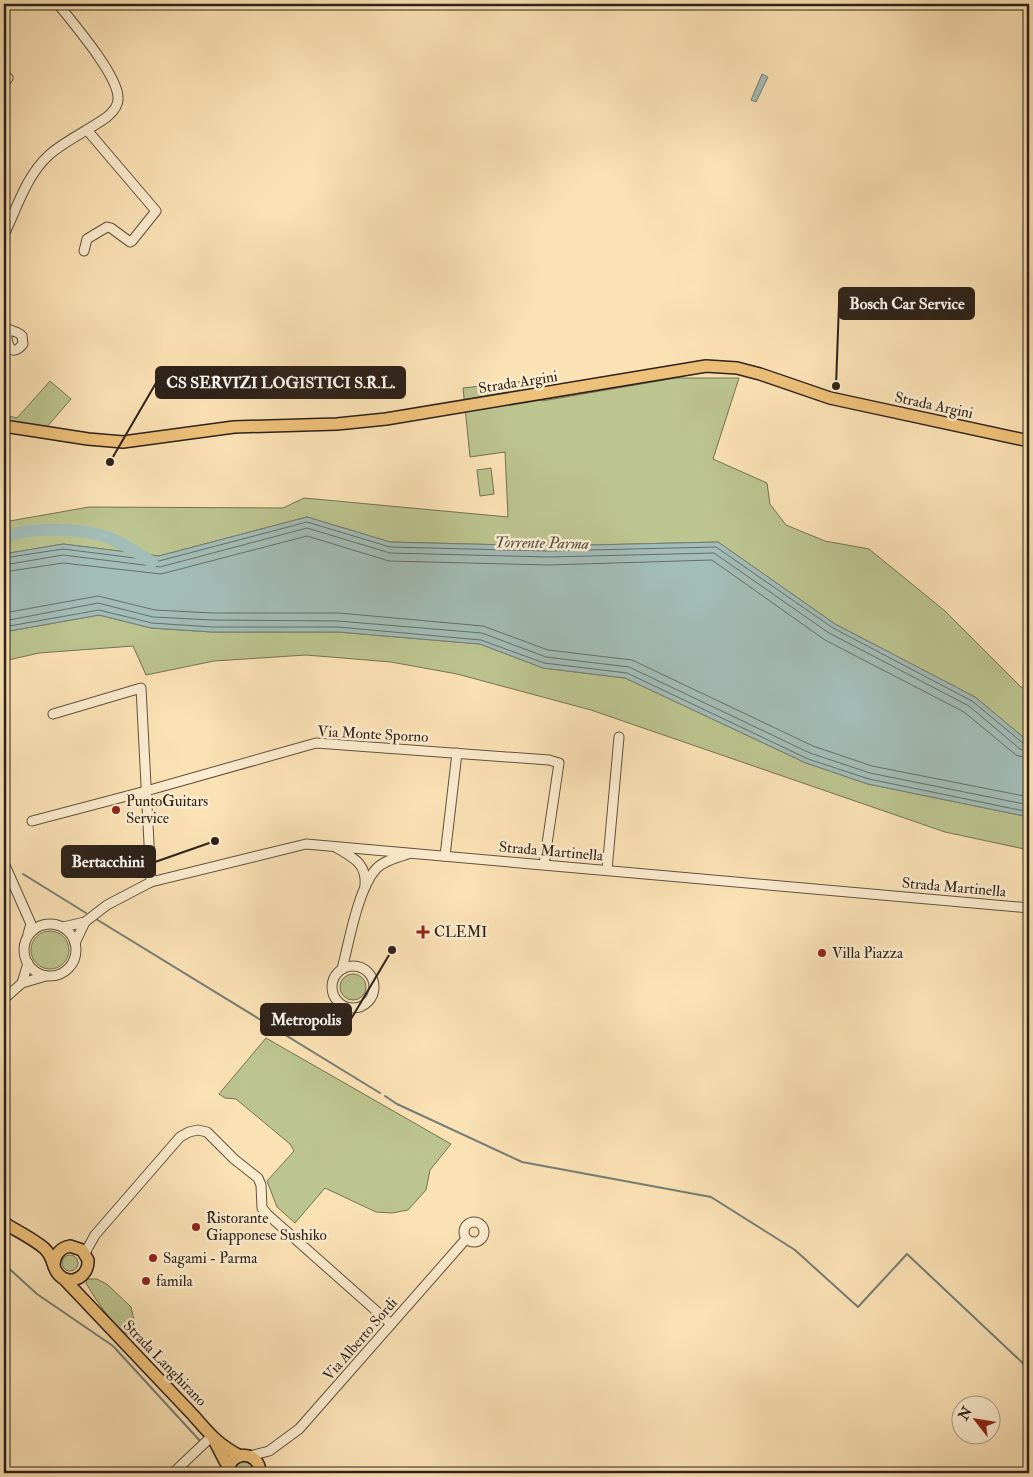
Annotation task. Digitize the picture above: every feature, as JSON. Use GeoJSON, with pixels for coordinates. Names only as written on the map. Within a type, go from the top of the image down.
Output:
{"type":"FeatureCollection","features":[{"type":"Feature","properties":{"kind":"main road","name":"Strada Argini"},"geometry":{"type":"LineString","coordinates":[[4,426],[88,439],[123,442],[234,427],[336,424],[386,419],[706,366],[737,368],[830,398],[1029,441]]}},
{"type":"Feature","properties":{"kind":"main road","name":"Strada Langhirano"},"geometry":{"type":"LineString","coordinates":[[4,1223],[49,1253],[60,1275],[212,1437],[228,1470]]}},
{"type":"Feature","properties":{"kind":"main road","name":"Strada Langhirano"},"geometry":{"type":"LineString","coordinates":[[24,1235],[46,1244],[70,1246],[85,1252]]}},
{"type":"Feature","properties":{"kind":"main road"},"geometry":{"type":"LineString","coordinates":[[54,1266],[58,1252],[70,1246]]}},
{"type":"Feature","properties":{"kind":"main road"},"geometry":{"type":"LineString","coordinates":[[64,1278],[77,1279],[83,1275],[87,1268],[88,1260],[85,1252]]}},
{"type":"Feature","properties":{"kind":"main road","name":"Strada Langhirano"},"geometry":{"type":"LineString","coordinates":[[77,1279],[79,1288],[95,1312]]}},
{"type":"Feature","properties":{"kind":"main road","name":"Strada Langhirano"},"geometry":{"type":"LineString","coordinates":[[212,1437],[258,1464],[260,1471]]}},
{"type":"Feature","properties":{"kind":"main road","name":"Strada Langhirano"},"geometry":{"type":"LineString","coordinates":[[228,1470],[232,1460],[245,1456]]}},
{"type":"Feature","properties":{"kind":"street"},"geometry":{"type":"LineString","coordinates":[[4,235],[29,182],[39,166],[56,150],[107,117],[118,102],[114,82],[96,54],[58,4]]}},
{"type":"Feature","properties":{"kind":"street"},"geometry":{"type":"LineString","coordinates":[[84,251],[87,239],[107,227],[110,227],[130,242],[132,241],[156,210],[87,130]]}},
{"type":"Feature","properties":{"kind":"street"},"geometry":{"type":"LineString","coordinates":[[53,714],[141,688],[151,882]]}},
{"type":"Feature","properties":{"kind":"street"},"geometry":{"type":"LineString","coordinates":[[607,870],[618,737]]}},
{"type":"Feature","properties":{"kind":"street","name":"Via Monte Sporno"},"geometry":{"type":"LineString","coordinates":[[32,821],[316,743],[549,760],[559,763],[544,864]]}},
{"type":"Feature","properties":{"kind":"street"},"geometry":{"type":"LineString","coordinates":[[446,856],[457,753]]}},
{"type":"Feature","properties":{"kind":"street","name":"Strada Martinella"},"geometry":{"type":"LineString","coordinates":[[63,928],[85,922],[107,905],[151,882],[306,844],[1029,908]]}},
{"type":"Feature","properties":{"kind":"street"},"geometry":{"type":"LineString","coordinates":[[334,846],[362,866],[366,876],[365,889]]}},
{"type":"Feature","properties":{"kind":"street"},"geometry":{"type":"LineString","coordinates":[[347,953],[358,967],[370,974],[374,987],[368,1002],[356,1008],[341,1004],[334,994],[334,980],[342,969],[353,924],[365,889],[376,868],[378,858],[372,849],[363,858],[362,866]]}},
{"type":"Feature","properties":{"kind":"street"},"geometry":{"type":"LineString","coordinates":[[376,868],[409,853]]}},
{"type":"Feature","properties":{"kind":"street"},"geometry":{"type":"LineString","coordinates":[[4,863],[31,924],[24,950],[28,964],[22,983]]}},
{"type":"Feature","properties":{"kind":"street"},"geometry":{"type":"LineString","coordinates":[[23,906],[36,918],[63,928],[75,943]]}},
{"type":"Feature","properties":{"kind":"street","name":"Strada Martinella"},"geometry":{"type":"LineString","coordinates":[[4,999],[22,983],[55,975],[69,967],[74,960],[76,952],[75,943],[85,922]]}},
{"type":"Feature","properties":{"kind":"street"},"geometry":{"type":"LineString","coordinates":[[27,937],[37,927],[52,924]]}},
{"type":"Feature","properties":{"kind":"street"},"geometry":{"type":"LineString","coordinates":[[28,964],[46,976]]}},
{"type":"Feature","properties":{"kind":"street"},"geometry":{"type":"LineString","coordinates":[[342,969],[351,966],[358,967]]}},
{"type":"Feature","properties":{"kind":"street"},"geometry":{"type":"LineString","coordinates":[[85,1252],[95,1235],[180,1137],[198,1130],[207,1132],[234,1159],[258,1178],[261,1185],[262,1208],[267,1214],[391,1324]]}},
{"type":"Feature","properties":{"kind":"street"},"geometry":{"type":"LineString","coordinates":[[70,1246],[95,1235]]}},
{"type":"Feature","properties":{"kind":"street","name":"Via Alberto Sordi"},"geometry":{"type":"LineString","coordinates":[[245,1456],[269,1451],[299,1429],[466,1239]]}},
{"type":"Feature","properties":{"kind":"street"},"geometry":{"type":"LineString","coordinates":[[173,1473],[212,1437]]}},
{"type":"Feature","properties":{"kind":"street","name":"Via Alberto Sordi"},"geometry":{"type":"LineString","coordinates":[[260,1471],[269,1451]]}},
{"type":"Feature","properties":{"kind":"green space"},"geometry":{"type":"Polygon","coordinates":[[[676,378],[739,378],[713,459],[767,483],[770,504],[786,525],[825,541],[869,549],[945,611],[1021,687],[1029,692],[1029,742],[975,697],[835,624],[718,542],[548,546],[390,542],[307,517],[159,556],[63,544],[4,554],[4,522],[89,507],[283,508],[304,498],[508,517],[505,452],[470,457],[463,388],[526,381],[542,401],[676,378]]]}},
{"type":"Feature","properties":{"kind":"green space"},"geometry":{"type":"Polygon","coordinates":[[[50,381],[71,399],[45,429],[4,422],[4,415],[17,418],[50,381]]]}},
{"type":"Feature","properties":{"kind":"green space"},"geometry":{"type":"Polygon","coordinates":[[[491,468],[494,494],[480,496],[477,470],[491,468]]]}},
{"type":"Feature","properties":{"kind":"green space"},"geometry":{"type":"Polygon","coordinates":[[[99,615],[151,628],[212,632],[338,632],[480,644],[543,668],[625,678],[806,763],[868,784],[1029,817],[1029,850],[945,832],[591,710],[457,674],[391,662],[306,655],[214,661],[146,675],[133,646],[39,653],[4,661],[4,632],[99,615]]]}},
{"type":"Feature","properties":{"kind":"green space"},"geometry":{"type":"Polygon","coordinates":[[[50,931],[64,936],[69,950],[64,964],[50,969],[36,964],[31,950],[36,936],[50,931]]]}},
{"type":"Feature","properties":{"kind":"green space"},"geometry":{"type":"Polygon","coordinates":[[[353,974],[362,978],[366,987],[362,996],[353,1000],[344,996],[340,987],[344,978],[353,974]]]}},
{"type":"Feature","properties":{"kind":"green space"},"geometry":{"type":"Polygon","coordinates":[[[266,1038],[451,1144],[430,1170],[426,1190],[408,1210],[392,1213],[376,1212],[325,1188],[295,1223],[277,1207],[267,1181],[294,1151],[290,1144],[236,1099],[225,1098],[219,1094],[266,1038]]]}},
{"type":"Feature","properties":{"kind":"green space"},"geometry":{"type":"Polygon","coordinates":[[[70,1255],[76,1257],[78,1263],[76,1269],[70,1271],[64,1269],[62,1263],[64,1257],[70,1255]]]}},
{"type":"Feature","properties":{"kind":"green space"},"geometry":{"type":"Polygon","coordinates":[[[87,1279],[97,1279],[108,1285],[131,1307],[138,1338],[135,1340],[113,1322],[86,1283],[87,1279]]]}},
{"type":"Feature","properties":{"kind":"green space"},"geometry":{"type":"Polygon","coordinates":[[[243,1462],[251,1465],[254,1473],[233,1473],[237,1464],[243,1462]]]}},
{"type":"Feature","properties":{"kind":"water"},"geometry":{"type":"Polygon","coordinates":[[[762,74],[768,77],[756,102],[751,100],[762,74]]]}},
{"type":"Feature","properties":{"kind":"water"},"geometry":{"type":"Polygon","coordinates":[[[307,517],[390,542],[548,546],[718,542],[835,624],[975,697],[1029,742],[1029,817],[868,784],[806,763],[625,678],[543,668],[480,644],[338,632],[212,632],[151,628],[99,615],[4,632],[4,554],[63,544],[159,556],[307,517]]]}},
{"type":"Feature","properties":{"kind":"waterway","name":"Torrente Parma"},"geometry":{"type":"LineString","coordinates":[[4,539],[13,535],[39,530],[69,530],[97,534],[125,545],[152,562]]}},
{"type":"Feature","properties":{"kind":"waterway"},"geometry":{"type":"LineString","coordinates":[[23,874],[86,913]]}},
{"type":"Feature","properties":{"kind":"waterway"},"geometry":{"type":"LineString","coordinates":[[96,919],[380,1093]]}},
{"type":"Feature","properties":{"kind":"waterway"},"geometry":{"type":"LineString","coordinates":[[385,1096],[397,1104],[522,1162],[711,1197],[795,1250],[858,1307],[907,1254],[1029,1369]]}},
{"type":"Feature","properties":{"kind":"waterway"},"geometry":{"type":"LineString","coordinates":[[4,1264],[37,1294],[113,1346],[201,1442]]}},
{"type":"Feature","properties":{"kind":"place","name":"Bosch Car Service"},"geometry":{"type":"Point","coordinates":[836,386]}},
{"type":"Feature","properties":{"kind":"place","name":"CS SERVIZI LOGISTICI S.R.L."},"geometry":{"type":"Point","coordinates":[110,462]}},
{"type":"Feature","properties":{"kind":"place","name":"PuntoGuitars Service"},"geometry":{"type":"Point","coordinates":[116,810]}},
{"type":"Feature","properties":{"kind":"place","name":"Bertacchini"},"geometry":{"type":"Point","coordinates":[215,841]}},
{"type":"Feature","properties":{"kind":"place","name":"CLEMI"},"geometry":{"type":"Point","coordinates":[423,932]}},
{"type":"Feature","properties":{"kind":"place","name":"Metropolis"},"geometry":{"type":"Point","coordinates":[392,950]}},
{"type":"Feature","properties":{"kind":"place","name":"Villa Piazza"},"geometry":{"type":"Point","coordinates":[822,953]}},
{"type":"Feature","properties":{"kind":"place","name":"Ristorante Giapponese Sushiko"},"geometry":{"type":"Point","coordinates":[196,1227]}},
{"type":"Feature","properties":{"kind":"place","name":"Sagami - Parma"},"geometry":{"type":"Point","coordinates":[153,1258]}},
{"type":"Feature","properties":{"kind":"place","name":"famila"},"geometry":{"type":"Point","coordinates":[146,1281]}}]}
